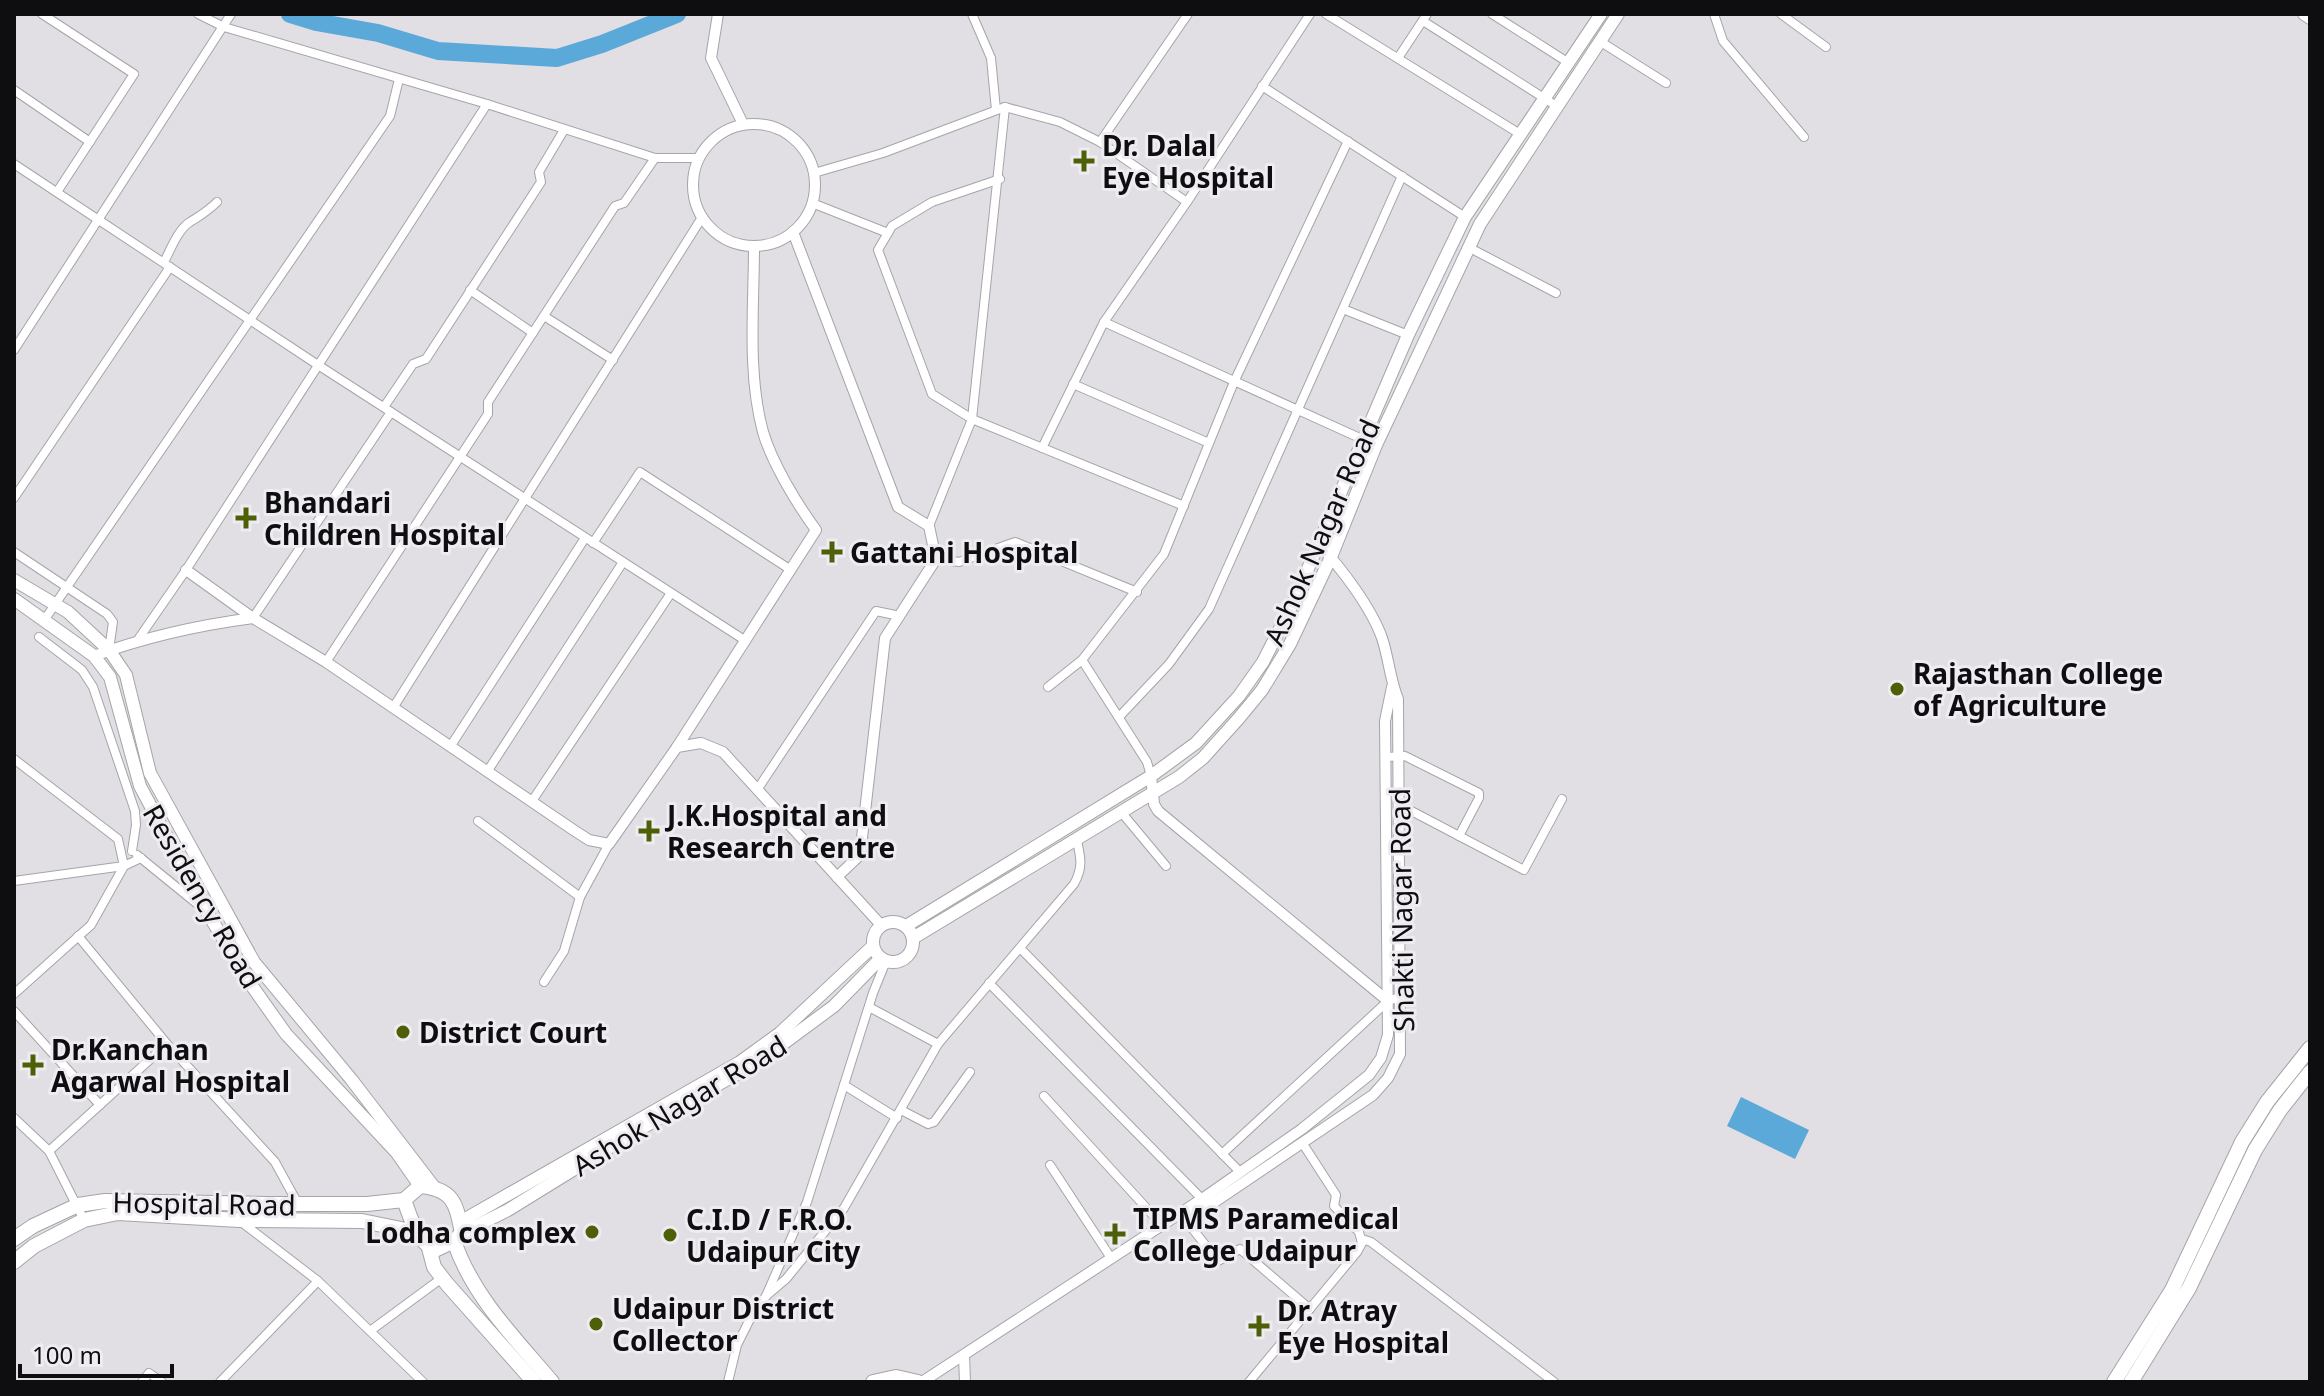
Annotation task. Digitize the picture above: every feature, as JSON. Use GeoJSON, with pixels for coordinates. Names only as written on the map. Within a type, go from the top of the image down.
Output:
{"type":"FeatureCollection","features":[{"type":"Feature","properties":{"kind":"highway"},"geometry":{"type":"LineString","coordinates":[[2114,1382],[2172,1290],[2242,1142],[2267,1102],[2310,1048]]}},
{"type":"Feature","properties":{"kind":"highway"},"geometry":{"type":"LineString","coordinates":[[2131,1382],[2189,1288],[2255,1150],[2280,1110],[2310,1072]]}},
{"type":"Feature","properties":{"kind":"highway"},"geometry":{"type":"LineString","coordinates":[[534,1382],[434,1267],[429,1248],[416,1232],[404,1200],[427,1187],[447,1194],[457,1206],[464,1270],[488,1305],[552,1382]]}},
{"type":"Feature","properties":{"kind":"highway","name":"Hospital Road"},"geometry":{"type":"LineString","coordinates":[[14,1239],[33,1226],[78,1205],[105,1201],[367,1204],[404,1200]]}},
{"type":"Feature","properties":{"kind":"highway"},"geometry":{"type":"LineString","coordinates":[[14,1262],[34,1246],[84,1220],[118,1213],[239,1220],[362,1221],[416,1232]]}},
{"type":"Feature","properties":{"kind":"highway"},"geometry":{"type":"LineString","coordinates":[[429,1248],[435,1250],[459,1232]]}},
{"type":"Feature","properties":{"kind":"highway"},"geometry":{"type":"LineString","coordinates":[[873,1382],[896,1377],[920,1382]]}},
{"type":"Feature","properties":{"kind":"main road","name":"Ashok Nagar Road"},"geometry":{"type":"LineString","coordinates":[[906,926],[1151,776],[1196,743],[1245,688],[1279,634],[1408,335],[1465,217],[1601,14]]}},
{"type":"Feature","properties":{"kind":"main road"},"geometry":{"type":"LineString","coordinates":[[913,938],[1153,794],[1203,758],[1256,697],[1290,644],[1331,557],[1376,445],[1480,224],[1618,14]]}},
{"type":"Feature","properties":{"kind":"main road"},"geometry":{"type":"LineString","coordinates":[[2304,14],[2310,18]]}},
{"type":"Feature","properties":{"kind":"main road"},"geometry":{"type":"LineString","coordinates":[[14,580],[68,612],[109,650],[126,675],[150,773],[254,962],[351,1079],[427,1187]]}},
{"type":"Feature","properties":{"kind":"main road","name":"Residency Road"},"geometry":{"type":"LineString","coordinates":[[14,599],[94,656],[110,677],[140,786],[207,912],[247,979],[286,1034],[427,1187]]}},
{"type":"Feature","properties":{"kind":"main road"},"geometry":{"type":"LineString","coordinates":[[896,921],[906,926],[913,938],[911,952],[900,961],[884,960],[873,946],[873,938],[881,925],[896,921]]}},
{"type":"Feature","properties":{"kind":"main road"},"geometry":{"type":"LineString","coordinates":[[459,1232],[740,1062],[780,1033],[873,946]]}},
{"type":"Feature","properties":{"kind":"main road","name":"Ashok Nagar Road"},"geometry":{"type":"LineString","coordinates":[[459,1232],[508,1210],[628,1136],[761,1060],[834,1006],[884,960]]}},
{"type":"Feature","properties":{"kind":"street"},"geometry":{"type":"LineString","coordinates":[[42,14],[134,74],[57,192]]}},
{"type":"Feature","properties":{"kind":"street"},"geometry":{"type":"LineString","coordinates":[[198,14],[224,27],[487,104],[655,158],[699,158]]}},
{"type":"Feature","properties":{"kind":"street"},"geometry":{"type":"LineString","coordinates":[[14,350],[231,14]]}},
{"type":"Feature","properties":{"kind":"street"},"geometry":{"type":"LineString","coordinates":[[718,14],[711,58],[743,124]]}},
{"type":"Feature","properties":{"kind":"street"},"geometry":{"type":"LineString","coordinates":[[837,877],[860,855],[885,638],[936,559],[929,526],[972,419],[1000,179],[1000,109],[991,58],[972,14]]}},
{"type":"Feature","properties":{"kind":"street"},"geometry":{"type":"LineString","coordinates":[[1100,142],[1188,14]]}},
{"type":"Feature","properties":{"kind":"street"},"geometry":{"type":"LineString","coordinates":[[1042,448],[1104,322],[1310,14]]}},
{"type":"Feature","properties":{"kind":"street"},"geometry":{"type":"LineString","coordinates":[[1326,14],[1520,134]]}},
{"type":"Feature","properties":{"kind":"street"},"geometry":{"type":"LineString","coordinates":[[1492,14],[1506,18],[1569,63]]}},
{"type":"Feature","properties":{"kind":"street"},"geometry":{"type":"LineString","coordinates":[[1714,14],[1723,41],[1804,137]]}},
{"type":"Feature","properties":{"kind":"street"},"geometry":{"type":"LineString","coordinates":[[1781,14],[1826,47]]}},
{"type":"Feature","properties":{"kind":"street"},"geometry":{"type":"LineString","coordinates":[[1398,58],[1425,17],[1558,107]]}},
{"type":"Feature","properties":{"kind":"street"},"geometry":{"type":"LineString","coordinates":[[1601,42],[1666,83]]}},
{"type":"Feature","properties":{"kind":"street"},"geometry":{"type":"LineString","coordinates":[[45,619],[390,116],[399,79]]}},
{"type":"Feature","properties":{"kind":"street"},"geometry":{"type":"LineString","coordinates":[[1262,86],[1465,217]]}},
{"type":"Feature","properties":{"kind":"street"},"geometry":{"type":"LineString","coordinates":[[14,90],[90,142]]}},
{"type":"Feature","properties":{"kind":"street"},"geometry":{"type":"LineString","coordinates":[[137,641],[487,104]]}},
{"type":"Feature","properties":{"kind":"street"},"geometry":{"type":"LineString","coordinates":[[814,173],[883,153],[1000,109],[1060,122],[1100,142],[1187,202]]}},
{"type":"Feature","properties":{"kind":"street"},"geometry":{"type":"LineString","coordinates":[[743,124],[765,124],[788,133],[803,147],[812,163],[816,184],[810,211],[793,232],[779,241],[754,247],[732,243],[716,234],[701,219],[692,190],[694,168],[699,158],[711,140],[729,128],[743,124]]}},
{"type":"Feature","properties":{"kind":"street"},"geometry":{"type":"LineString","coordinates":[[94,656],[137,641],[253,618],[387,410],[413,364],[426,359],[541,182],[539,172],[564,130]]}},
{"type":"Feature","properties":{"kind":"street"},"geometry":{"type":"LineString","coordinates":[[1048,687],[1082,660],[1164,554],[1234,382],[1348,141]]}},
{"type":"Feature","properties":{"kind":"street"},"geometry":{"type":"LineString","coordinates":[[326,662],[488,414],[488,402],[615,206],[624,203],[655,158]]}},
{"type":"Feature","properties":{"kind":"street"},"geometry":{"type":"LineString","coordinates":[[14,164],[387,410],[746,641]]}},
{"type":"Feature","properties":{"kind":"street"},"geometry":{"type":"LineString","coordinates":[[1119,717],[1169,664],[1209,609],[1402,176]]}},
{"type":"Feature","properties":{"kind":"street"},"geometry":{"type":"LineString","coordinates":[[1000,179],[932,202],[892,226],[878,250],[932,394],[972,419],[1184,506]]}},
{"type":"Feature","properties":{"kind":"street"},"geometry":{"type":"LineString","coordinates":[[14,498],[167,264],[184,228],[189,222],[200,219],[217,202]]}},
{"type":"Feature","properties":{"kind":"street"},"geometry":{"type":"LineString","coordinates":[[812,203],[888,233]]}},
{"type":"Feature","properties":{"kind":"street"},"geometry":{"type":"LineString","coordinates":[[393,708],[701,219]]}},
{"type":"Feature","properties":{"kind":"street"},"geometry":{"type":"LineString","coordinates":[[793,232],[898,507],[929,526]]}},
{"type":"Feature","properties":{"kind":"street"},"geometry":{"type":"LineString","coordinates":[[544,982],[564,951],[580,897],[609,844],[677,747],[816,530],[796,501],[764,434],[755,380],[754,247]]}},
{"type":"Feature","properties":{"kind":"street"},"geometry":{"type":"LineString","coordinates":[[1468,247],[1556,293]]}},
{"type":"Feature","properties":{"kind":"street"},"geometry":{"type":"LineString","coordinates":[[470,290],[533,333]]}},
{"type":"Feature","properties":{"kind":"street"},"geometry":{"type":"LineString","coordinates":[[1343,309],[1408,335]]}},
{"type":"Feature","properties":{"kind":"street"},"geometry":{"type":"LineString","coordinates":[[544,316],[613,360]]}},
{"type":"Feature","properties":{"kind":"street"},"geometry":{"type":"LineString","coordinates":[[1104,322],[1362,439]]}},
{"type":"Feature","properties":{"kind":"street"},"geometry":{"type":"LineString","coordinates":[[1073,384],[1209,443]]}},
{"type":"Feature","properties":{"kind":"street"},"geometry":{"type":"LineString","coordinates":[[450,747],[589,540],[640,472],[791,570]]}},
{"type":"Feature","properties":{"kind":"street"},"geometry":{"type":"LineString","coordinates":[[936,559],[959,562],[1015,542],[1137,592]]}},
{"type":"Feature","properties":{"kind":"street","name":"Shakti Nagar Road"},"geometry":{"type":"LineString","coordinates":[[1183,1211],[1207,1207],[1373,1095],[1388,1078],[1402,1048],[1399,706],[1378,628],[1319,544]]}},
{"type":"Feature","properties":{"kind":"street"},"geometry":{"type":"LineString","coordinates":[[14,552],[107,614],[113,622],[109,650]]}},
{"type":"Feature","properties":{"kind":"street"},"geometry":{"type":"LineString","coordinates":[[487,772],[623,562]]}},
{"type":"Feature","properties":{"kind":"street"},"geometry":{"type":"LineString","coordinates":[[186,570],[253,618],[326,662],[589,840],[609,844]]}},
{"type":"Feature","properties":{"kind":"street"},"geometry":{"type":"LineString","coordinates":[[532,801],[671,593]]}},
{"type":"Feature","properties":{"kind":"street"},"geometry":{"type":"LineString","coordinates":[[757,790],[876,611],[900,616]]}},
{"type":"Feature","properties":{"kind":"street"},"geometry":{"type":"LineString","coordinates":[[39,637],[82,670],[93,687],[135,811],[132,851]]}},
{"type":"Feature","properties":{"kind":"street"},"geometry":{"type":"LineString","coordinates":[[1082,660],[1147,762],[1158,811],[1360,978],[1388,995],[1402,996]]}},
{"type":"Feature","properties":{"kind":"street","name":"Shakti Nagar Road"},"geometry":{"type":"LineString","coordinates":[[920,1382],[1202,1199],[1344,1097],[1369,1075],[1387,1043],[1386,711],[1392,687]]}},
{"type":"Feature","properties":{"kind":"street"},"geometry":{"type":"LineString","coordinates":[[677,747],[701,743],[723,752],[881,925]]}},
{"type":"Feature","properties":{"kind":"street"},"geometry":{"type":"LineString","coordinates":[[1386,757],[1411,759],[1479,793],[1459,836]]}},
{"type":"Feature","properties":{"kind":"street"},"geometry":{"type":"LineString","coordinates":[[14,759],[207,912],[226,909]]}},
{"type":"Feature","properties":{"kind":"street"},"geometry":{"type":"LineString","coordinates":[[1400,805],[1524,870],[1562,799]]}},
{"type":"Feature","properties":{"kind":"street"},"geometry":{"type":"LineString","coordinates":[[1122,813],[1166,866]]}},
{"type":"Feature","properties":{"kind":"street"},"geometry":{"type":"LineString","coordinates":[[478,821],[580,897]]}},
{"type":"Feature","properties":{"kind":"street"},"geometry":{"type":"LineString","coordinates":[[14,994],[91,925],[124,866],[118,839]]}},
{"type":"Feature","properties":{"kind":"street"},"geometry":{"type":"LineString","coordinates":[[766,1296],[786,1279],[834,1222],[938,1044],[1079,875],[1082,862],[1077,841]]}},
{"type":"Feature","properties":{"kind":"street"},"geometry":{"type":"LineString","coordinates":[[14,881],[124,866],[141,858]]}},
{"type":"Feature","properties":{"kind":"street"},"geometry":{"type":"LineString","coordinates":[[78,936],[167,1044],[275,1162],[298,1204]]}},
{"type":"Feature","properties":{"kind":"street"},"geometry":{"type":"LineString","coordinates":[[1020,948],[1240,1172]]}},
{"type":"Feature","properties":{"kind":"street"},"geometry":{"type":"LineString","coordinates":[[728,1382],[737,1345],[766,1296],[807,1202],[884,960]]}},
{"type":"Feature","properties":{"kind":"street"},"geometry":{"type":"LineString","coordinates":[[989,983],[1202,1199]]}},
{"type":"Feature","properties":{"kind":"street"},"geometry":{"type":"LineString","coordinates":[[1222,1154],[1388,995]]}},
{"type":"Feature","properties":{"kind":"street"},"geometry":{"type":"LineString","coordinates":[[869,1007],[938,1044]]}},
{"type":"Feature","properties":{"kind":"street"},"geometry":{"type":"LineString","coordinates":[[14,1011],[100,1105]]}},
{"type":"Feature","properties":{"kind":"street"},"geometry":{"type":"LineString","coordinates":[[49,1151],[167,1044]]}},
{"type":"Feature","properties":{"kind":"street"},"geometry":{"type":"LineString","coordinates":[[844,1085],[899,1114],[928,1124],[934,1122],[970,1072]]}},
{"type":"Feature","properties":{"kind":"street"},"geometry":{"type":"LineString","coordinates":[[1044,1096],[1064,1121],[1128,1184],[1162,1225]]}},
{"type":"Feature","properties":{"kind":"street"},"geometry":{"type":"LineString","coordinates":[[14,1118],[49,1151],[84,1220]]}},
{"type":"Feature","properties":{"kind":"street"},"geometry":{"type":"LineString","coordinates":[[1303,1144],[1336,1195],[1334,1206],[1362,1239],[1371,1242],[1554,1382]]}},
{"type":"Feature","properties":{"kind":"street"},"geometry":{"type":"LineString","coordinates":[[1050,1165],[1111,1258]]}},
{"type":"Feature","properties":{"kind":"street"},"geometry":{"type":"LineString","coordinates":[[1183,1211],[1218,1261],[1240,1249],[1310,1309]]}},
{"type":"Feature","properties":{"kind":"street"},"geometry":{"type":"LineString","coordinates":[[239,1220],[318,1281],[423,1382]]}},
{"type":"Feature","properties":{"kind":"street"},"geometry":{"type":"LineString","coordinates":[[1249,1382],[1357,1252],[1362,1239]]}},
{"type":"Feature","properties":{"kind":"street"},"geometry":{"type":"LineString","coordinates":[[370,1331],[442,1278]]}},
{"type":"Feature","properties":{"kind":"street"},"geometry":{"type":"LineString","coordinates":[[220,1382],[318,1281]]}},
{"type":"Feature","properties":{"kind":"street"},"geometry":{"type":"LineString","coordinates":[[964,1355],[965,1382]]}},
{"type":"Feature","properties":{"kind":"street"},"geometry":{"type":"LineString","coordinates":[[142,1382],[149,1373],[162,1382]]}},
{"type":"Feature","properties":{"kind":"water"},"geometry":{"type":"Polygon","coordinates":[[[1741,1097],[1809,1130],[1795,1159],[1727,1126],[1741,1097]]]}},
{"type":"Feature","properties":{"kind":"waterway"},"geometry":{"type":"LineString","coordinates":[[290,14],[378,33],[438,51],[557,58],[677,14]]}},
{"type":"Feature","properties":{"kind":"place","name":"Dr. Dalal Eye Hospital"},"geometry":{"type":"Point","coordinates":[1084,161]}},
{"type":"Feature","properties":{"kind":"place","name":"Bhandari Children Hospital"},"geometry":{"type":"Point","coordinates":[246,518]}},
{"type":"Feature","properties":{"kind":"place","name":"Gattani Hospital"},"geometry":{"type":"Point","coordinates":[832,552]}},
{"type":"Feature","properties":{"kind":"place","name":"Rajasthan College of Agriculture"},"geometry":{"type":"Point","coordinates":[1897,689]}},
{"type":"Feature","properties":{"kind":"place","name":"J.K.Hospital and Research Centre"},"geometry":{"type":"Point","coordinates":[649,831]}},
{"type":"Feature","properties":{"kind":"place","name":"District Court"},"geometry":{"type":"Point","coordinates":[403,1032]}},
{"type":"Feature","properties":{"kind":"place","name":"Dr.Kanchan Agarwal Hospital"},"geometry":{"type":"Point","coordinates":[33,1065]}},
{"type":"Feature","properties":{"kind":"place","name":"Lodha complex"},"geometry":{"type":"Point","coordinates":[592,1232]}},
{"type":"Feature","properties":{"kind":"place","name":"TIPMS Paramedical College Udaipur"},"geometry":{"type":"Point","coordinates":[1115,1234]}},
{"type":"Feature","properties":{"kind":"place","name":"C.I.D / F.R.O. Udaipur City"},"geometry":{"type":"Point","coordinates":[670,1235]}},
{"type":"Feature","properties":{"kind":"place","name":"Udaipur District Collector"},"geometry":{"type":"Point","coordinates":[596,1324]}},
{"type":"Feature","properties":{"kind":"place","name":"Dr. Atray Eye Hospital"},"geometry":{"type":"Point","coordinates":[1259,1326]}}]}
